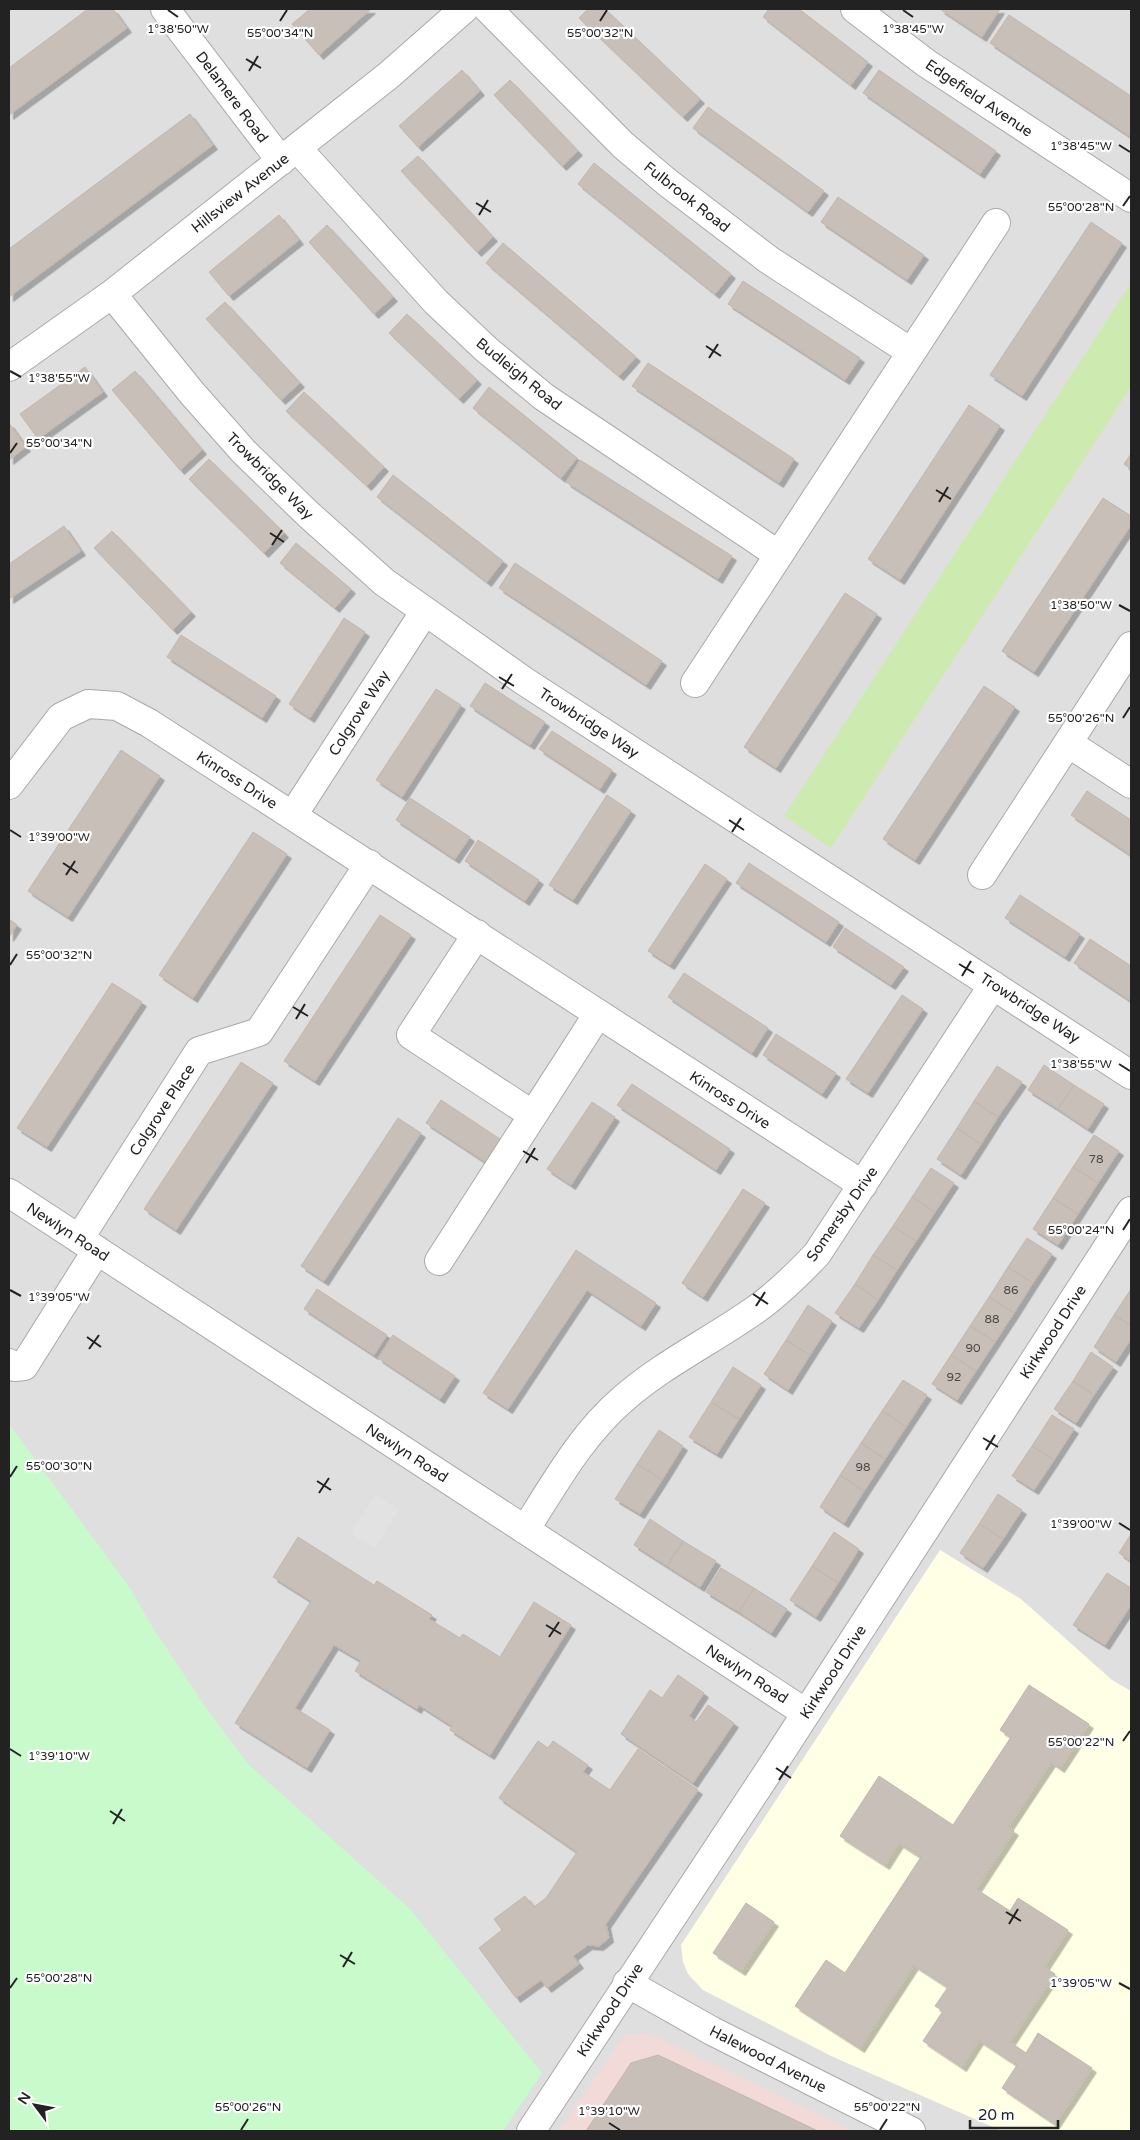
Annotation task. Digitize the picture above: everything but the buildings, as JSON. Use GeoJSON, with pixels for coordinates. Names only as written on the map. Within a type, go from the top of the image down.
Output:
{"type":"FeatureCollection","features":[{"type":"Feature","properties":{"kind":"street","name":"Delamere Road"},"geometry":{"type":"LineString","coordinates":[[165,9],[289,154]]}},
{"type":"Feature","properties":{"kind":"street","name":"Hillsview Avenue"},"geometry":{"type":"LineString","coordinates":[[9,366],[112,294],[389,75],[464,9]]}},
{"type":"Feature","properties":{"kind":"street","name":"Fulbrook Road"},"geometry":{"type":"LineString","coordinates":[[488,9],[609,132],[668,183],[769,260],[912,352]]}},
{"type":"Feature","properties":{"kind":"street","name":"Edgefield Avenue"},"geometry":{"type":"LineString","coordinates":[[855,9],[926,63],[1131,198]]}},
{"type":"Feature","properties":{"kind":"street","name":"Budleigh Road"},"geometry":{"type":"LineString","coordinates":[[289,154],[436,302],[487,350],[544,397],[779,555]]}},
{"type":"Feature","properties":{"kind":"street"},"geometry":{"type":"LineString","coordinates":[[695,683],[996,223]]}},
{"type":"Feature","properties":{"kind":"street","name":"Trowbridge Way"},"geometry":{"type":"LineString","coordinates":[[112,294],[191,392],[244,452],[308,514],[384,582],[524,681],[1131,1075]]}},
{"type":"Feature","properties":{"kind":"street","name":"Colgrove Way"},"geometry":{"type":"LineString","coordinates":[[293,815],[425,612]]}},
{"type":"Feature","properties":{"kind":"street"},"geometry":{"type":"LineString","coordinates":[[982,875],[1131,646]]}},
{"type":"Feature","properties":{"kind":"street","name":"Kinross Drive"},"geometry":{"type":"LineString","coordinates":[[9,785],[61,717],[88,704],[117,706],[149,723],[293,815],[863,1185]]}},
{"type":"Feature","properties":{"kind":"street"},"geometry":{"type":"LineString","coordinates":[[1068,744],[1131,784]]}},
{"type":"Feature","properties":{"kind":"street","name":"Colgrove Place"},"geometry":{"type":"LineString","coordinates":[[9,1363],[15,1367],[24,1366],[88,1245],[199,1051],[259,1032],[369,864]]}},
{"type":"Feature","properties":{"kind":"street"},"geometry":{"type":"LineString","coordinates":[[477,934],[410,1035],[533,1115]]}},
{"type":"Feature","properties":{"kind":"street","name":"Somersby Drive"},"geometry":{"type":"LineString","coordinates":[[525,1530],[572,1456],[621,1401],[654,1374],[756,1309],[792,1280],[817,1254],[993,984]]}},
{"type":"Feature","properties":{"kind":"street"},"geometry":{"type":"LineString","coordinates":[[439,1261],[598,1014]]}},
{"type":"Feature","properties":{"kind":"street","name":"Newlyn Road"},"geometry":{"type":"LineString","coordinates":[[9,1193],[806,1713]]}},
{"type":"Feature","properties":{"kind":"street","name":"Kirkwood Drive"},"geometry":{"type":"LineString","coordinates":[[531,2131],[806,1713],[1131,1211]]}},
{"type":"Feature","properties":{"kind":"street","name":"Halewood Avenue"},"geometry":{"type":"LineString","coordinates":[[627,1983],[712,2031],[911,2131]]}},
{"type":"Feature","properties":{"kind":"shaded area"},"geometry":{"type":"Polygon","coordinates":[[[9,9],[1131,9],[1131,2131],[9,2131],[9,9]]]}},
{"type":"Feature","properties":{"kind":"shaded area"},"geometry":{"type":"Polygon","coordinates":[[[376,1494],[399,1509],[375,1548],[351,1534],[376,1494]]]}},
{"type":"Feature","properties":{"kind":"shaded area"},"geometry":{"type":"Polygon","coordinates":[[[940,1550],[1021,1599],[1112,1680],[1131,1691],[1131,2131],[1002,2131],[831,2056],[703,1990],[688,1974],[683,1962],[681,1945],[940,1550]]]}},
{"type":"Feature","properties":{"kind":"shaded area"},"geometry":{"type":"Polygon","coordinates":[[[648,2033],[854,2131],[559,2131],[624,2035],[648,2033]]]}},
{"type":"Feature","properties":{"kind":"green space"},"geometry":{"type":"Polygon","coordinates":[[[1131,283],[1131,387],[831,848],[784,816],[1131,283]]]}},
{"type":"Feature","properties":{"kind":"green space"},"geometry":{"type":"Polygon","coordinates":[[[9,1424],[130,1588],[150,1623],[206,1708],[248,1764],[410,1909],[542,2073],[503,2131],[9,2131],[9,1424]]]}}]}
